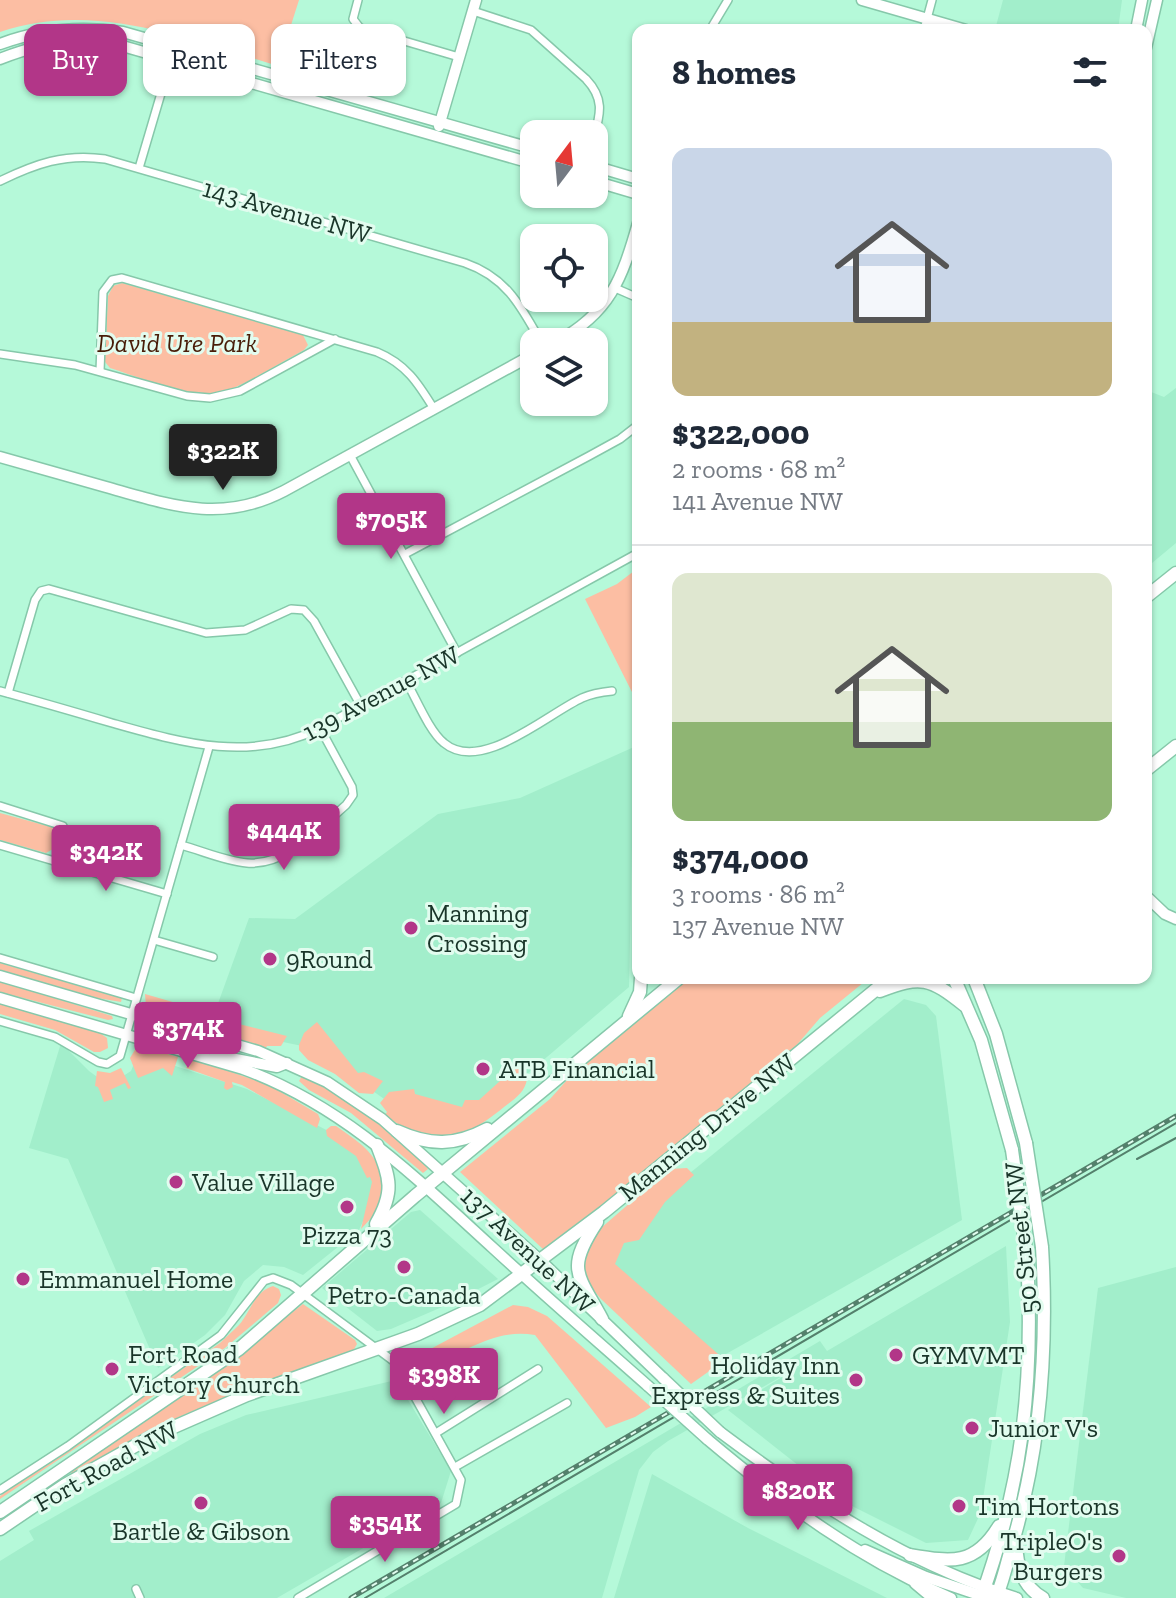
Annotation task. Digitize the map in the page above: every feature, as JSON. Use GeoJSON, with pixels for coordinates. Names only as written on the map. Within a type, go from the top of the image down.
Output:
{"type":"FeatureCollection","features":[{"type":"Feature","properties":{"kind":"main road"},"geometry":{"type":"LineString","coordinates":[[862,0],[946,24]]}},
{"type":"Feature","properties":{"kind":"main road"},"geometry":{"type":"LineString","coordinates":[[1137,24],[1142,0]]}},
{"type":"Feature","properties":{"kind":"main road"},"geometry":{"type":"LineString","coordinates":[[1152,24],[1157,0]]}},
{"type":"Feature","properties":{"kind":"main road"},"geometry":{"type":"LineString","coordinates":[[437,136],[474,6]]}},
{"type":"Feature","properties":{"kind":"main road"},"geometry":{"type":"LineString","coordinates":[[0,44],[33,34],[85,28],[143,37]]}},
{"type":"Feature","properties":{"kind":"main road"},"geometry":{"type":"LineString","coordinates":[[0,59],[33,48],[76,42],[119,45],[143,51]]}},
{"type":"Feature","properties":{"kind":"main road"},"geometry":{"type":"LineString","coordinates":[[255,69],[520,145]]}},
{"type":"Feature","properties":{"kind":"main road"},"geometry":{"type":"LineString","coordinates":[[255,83],[520,160]]}},
{"type":"Feature","properties":{"kind":"main road"},"geometry":{"type":"LineString","coordinates":[[608,170],[632,177]]}},
{"type":"Feature","properties":{"kind":"main road"},"geometry":{"type":"LineString","coordinates":[[608,185],[632,192]]}},
{"type":"Feature","properties":{"kind":"main road"},"geometry":{"type":"LineString","coordinates":[[577,328],[589,320],[615,288],[632,240]]}},
{"type":"Feature","properties":{"kind":"main road"},"geometry":{"type":"LineString","coordinates":[[0,457],[175,507],[215,510],[264,500],[520,362]]}},
{"type":"Feature","properties":{"kind":"main road"},"geometry":{"type":"LineString","coordinates":[[1152,592],[1176,574]]}},
{"type":"Feature","properties":{"kind":"main road"},"geometry":{"type":"LineString","coordinates":[[1152,765],[1176,746]]}},
{"type":"Feature","properties":{"kind":"main road"},"geometry":{"type":"LineString","coordinates":[[1152,902],[1176,919]]}},
{"type":"Feature","properties":{"kind":"main road","name":"137 Avenue NW"},"geometry":{"type":"LineString","coordinates":[[0,976],[258,1051],[341,1090],[397,1131],[541,1261],[720,1432],[793,1487],[860,1530],[983,1594],[1017,1598]]}},
{"type":"Feature","properties":{"kind":"main road"},"geometry":{"type":"LineString","coordinates":[[628,1019],[641,984]]}},
{"type":"Feature","properties":{"kind":"main road"},"geometry":{"type":"LineString","coordinates":[[443,1173],[672,984]]}},
{"type":"Feature","properties":{"kind":"main road","name":"Manning Drive NW"},"geometry":{"type":"LineString","coordinates":[[522,1275],[604,1212],[883,984]]}},
{"type":"Feature","properties":{"kind":"main road"},"geometry":{"type":"LineString","coordinates":[[871,994],[900,984]]}},
{"type":"Feature","properties":{"kind":"main road"},"geometry":{"type":"LineString","coordinates":[[935,984],[967,1006]]}},
{"type":"Feature","properties":{"kind":"main road","name":"50 Street NW"},"geometry":{"type":"LineString","coordinates":[[957,984],[992,1076],[1012,1150],[1027,1257],[1030,1343],[1019,1466],[983,1594]]}},
{"type":"Feature","properties":{"kind":"main road","name":"50 Street NW"},"geometry":{"type":"LineString","coordinates":[[978,984],[1009,1077],[1026,1143],[1042,1247],[1045,1299],[1043,1373],[1035,1447],[1016,1533],[997,1595]]}},
{"type":"Feature","properties":{"kind":"main road","name":"137 Avenue NW"},"geometry":{"type":"LineString","coordinates":[[0,998],[170,1047],[281,1084],[332,1112],[426,1187],[707,1439],[783,1501],[848,1546],[951,1598]]}},
{"type":"Feature","properties":{"kind":"main road"},"geometry":{"type":"LineString","coordinates":[[170,1047],[277,1067],[287,1063]]}},
{"type":"Feature","properties":{"kind":"main road"},"geometry":{"type":"LineString","coordinates":[[281,1084],[287,1063]]}},
{"type":"Feature","properties":{"kind":"main road"},"geometry":{"type":"LineString","coordinates":[[397,1131],[429,1143],[458,1142],[508,1119]]}},
{"type":"Feature","properties":{"kind":"main road"},"geometry":{"type":"LineString","coordinates":[[371,1234],[385,1208],[390,1185],[377,1145]]}},
{"type":"Feature","properties":{"kind":"main road","name":"Fort Road NW"},"geometry":{"type":"LineString","coordinates":[[0,1512],[227,1358],[305,1295],[443,1173]]}},
{"type":"Feature","properties":{"kind":"main road"},"geometry":{"type":"LineString","coordinates":[[602,1319],[581,1284],[577,1262],[584,1242],[604,1212]]}},
{"type":"Feature","properties":{"kind":"main road","name":"Fort Road NW"},"geometry":{"type":"LineString","coordinates":[[0,1529],[65,1485],[123,1452],[204,1413],[459,1317],[522,1275]]}},
{"type":"Feature","properties":{"kind":"main road"},"geometry":{"type":"LineString","coordinates":[[57,1472],[65,1485]]}},
{"type":"Feature","properties":{"kind":"main road"},"geometry":{"type":"LineString","coordinates":[[910,1555],[951,1561],[963,1559],[985,1545],[1007,1513]]}},
{"type":"Feature","properties":{"kind":"main road"},"geometry":{"type":"LineString","coordinates":[[1016,1533],[1017,1561],[1022,1576],[1034,1593],[1043,1598]]}},
{"type":"Feature","properties":{"kind":"main road"},"geometry":{"type":"LineString","coordinates":[[848,1546],[872,1552],[926,1577],[983,1594]]}},
{"type":"Feature","properties":{"kind":"main road"},"geometry":{"type":"LineString","coordinates":[[916,1583],[934,1598]]}},
{"type":"Feature","properties":{"kind":"street"},"geometry":{"type":"LineString","coordinates":[[358,0],[354,23],[365,30],[459,57]]}},
{"type":"Feature","properties":{"kind":"street"},"geometry":{"type":"LineString","coordinates":[[714,24],[728,0]]}},
{"type":"Feature","properties":{"kind":"street"},"geometry":{"type":"LineString","coordinates":[[926,24],[932,0]]}},
{"type":"Feature","properties":{"kind":"street"},"geometry":{"type":"LineString","coordinates":[[474,6],[535,33],[594,87],[601,109],[598,120]]}},
{"type":"Feature","properties":{"kind":"street"},"geometry":{"type":"LineString","coordinates":[[139,168],[160,96]]}},
{"type":"Feature","properties":{"kind":"street","name":"143 Avenue NW"},"geometry":{"type":"LineString","coordinates":[[0,181],[28,168],[62,158],[95,158],[139,168],[481,269],[509,289],[533,328]]}},
{"type":"Feature","properties":{"kind":"street"},"geometry":{"type":"LineString","coordinates":[[100,371],[102,297],[109,282],[125,278],[377,352],[402,365],[434,409]]}},
{"type":"Feature","properties":{"kind":"street"},"geometry":{"type":"LineString","coordinates":[[615,288],[632,295]]}},
{"type":"Feature","properties":{"kind":"street"},"geometry":{"type":"LineString","coordinates":[[0,354],[67,363],[187,396],[221,397],[240,391],[335,339]]}},
{"type":"Feature","properties":{"kind":"street"},"geometry":{"type":"LineString","coordinates":[[405,554],[589,456],[632,429]]}},
{"type":"Feature","properties":{"kind":"street"},"geometry":{"type":"LineString","coordinates":[[350,455],[457,653]]}},
{"type":"Feature","properties":{"kind":"street","name":"139 Avenue NW"},"geometry":{"type":"LineString","coordinates":[[4,692],[169,739],[209,747],[242,749],[271,745],[320,728],[632,556]]}},
{"type":"Feature","properties":{"kind":"street"},"geometry":{"type":"LineString","coordinates":[[4,692],[35,600],[41,591],[52,590],[206,633],[245,630],[291,609],[304,610],[314,621],[361,706]]}},
{"type":"Feature","properties":{"kind":"street"},"geometry":{"type":"LineString","coordinates":[[406,681],[443,742],[465,753],[477,753],[494,747],[583,697],[612,691]]}},
{"type":"Feature","properties":{"kind":"street"},"geometry":{"type":"LineString","coordinates":[[181,845],[242,862],[272,860],[294,848],[346,805],[353,795],[350,783],[320,728]]}},
{"type":"Feature","properties":{"kind":"street"},"geometry":{"type":"LineString","coordinates":[[0,1021],[55,1037],[98,1062],[107,1064],[120,1056],[209,747]]}},
{"type":"Feature","properties":{"kind":"street"},"geometry":{"type":"LineString","coordinates":[[0,806],[57,823],[64,828],[67,838],[54,861]]}},
{"type":"Feature","properties":{"kind":"street"},"geometry":{"type":"LineString","coordinates":[[0,845],[167,894]]}},
{"type":"Feature","properties":{"kind":"street"},"geometry":{"type":"LineString","coordinates":[[154,940],[213,957]]}},
{"type":"Feature","properties":{"kind":"street"},"geometry":{"type":"LineString","coordinates":[[0,958],[136,998]]}},
{"type":"Feature","properties":{"kind":"street","name":"Fort Road NW"},"geometry":{"type":"LineString","coordinates":[[0,1490],[68,1446],[221,1335],[264,1281],[273,1278],[282,1281],[305,1295]]}},
{"type":"Feature","properties":{"kind":"street"},"geometry":{"type":"LineString","coordinates":[[298,1598],[456,1504],[461,1480],[396,1363],[305,1295]]}},
{"type":"Feature","properties":{"kind":"street"},"geometry":{"type":"LineString","coordinates":[[436,1433],[538,1369]]}},
{"type":"Feature","properties":{"kind":"street"},"geometry":{"type":"LineString","coordinates":[[455,1467],[567,1403]]}},
{"type":"Feature","properties":{"kind":"street"},"geometry":{"type":"LineString","coordinates":[[136,1589],[140,1598]]}},
{"type":"Feature","properties":{"kind":"shaded area"},"geometry":{"type":"Polygon","coordinates":[[[1003,0],[1122,0],[1119,24],[997,24],[1003,0]]]}},
{"type":"Feature","properties":{"kind":"shaded area"},"geometry":{"type":"Polygon","coordinates":[[[1176,388],[1176,543],[1152,563],[1152,392],[1164,397],[1176,388]]]}},
{"type":"Feature","properties":{"kind":"shaded area"},"geometry":{"type":"Polygon","coordinates":[[[632,748],[629,987],[472,1121],[387,1101],[312,1048],[212,1020],[249,918],[295,919],[438,814],[520,798],[632,748]]]}},
{"type":"Feature","properties":{"kind":"shaded area"},"geometry":{"type":"Polygon","coordinates":[[[904,999],[926,1005],[936,1016],[962,1220],[696,1371],[610,1290],[604,1243],[904,999]]]}},
{"type":"Feature","properties":{"kind":"shaded area"},"geometry":{"type":"Polygon","coordinates":[[[61,1043],[100,1079],[120,1078],[131,1071],[138,1054],[247,1089],[336,1135],[369,1166],[373,1182],[370,1206],[359,1230],[303,1275],[284,1267],[263,1265],[244,1281],[225,1315],[205,1335],[158,1368],[68,1159],[29,1148],[61,1043]]]}},
{"type":"Feature","properties":{"kind":"shaded area"},"geometry":{"type":"Polygon","coordinates":[[[420,1210],[498,1279],[391,1329],[377,1331],[322,1288],[411,1212],[420,1210]]]}},
{"type":"Feature","properties":{"kind":"shaded area"},"geometry":{"type":"Polygon","coordinates":[[[1006,1246],[1010,1322],[981,1512],[968,1540],[926,1543],[846,1503],[728,1410],[812,1359],[653,1452],[639,1470],[602,1598],[384,1598],[820,1341],[827,1351],[1006,1246]]]}},
{"type":"Feature","properties":{"kind":"shaded area"},"geometry":{"type":"Polygon","coordinates":[[[1176,1267],[1176,1598],[1126,1598],[1083,1588],[1064,1566],[1098,1288],[1176,1267]]]}},
{"type":"Feature","properties":{"kind":"shaded area"},"geometry":{"type":"Polygon","coordinates":[[[396,1380],[451,1471],[441,1503],[277,1598],[0,1598],[0,1561],[34,1540],[29,1531],[200,1434],[246,1415],[396,1380]]]}},
{"type":"Feature","properties":{"kind":"shaded area"},"geometry":{"type":"Polygon","coordinates":[[[652,1474],[748,1528],[887,1598],[614,1598],[652,1474]]]}},
{"type":"Feature","properties":{"kind":"green space"},"geometry":{"type":"Polygon","coordinates":[[[0,0],[299,0],[291,24],[271,24],[271,64],[255,59],[255,24],[143,24],[143,28],[70,20],[24,24],[0,32],[0,0]]]}},
{"type":"Feature","properties":{"kind":"green space","name":"David Ure Park"},"geometry":{"type":"Polygon","coordinates":[[[122,283],[303,335],[308,345],[246,382],[214,394],[184,391],[110,368],[105,362],[108,296],[113,286],[122,283]]]}},
{"type":"Feature","properties":{"kind":"green space"},"geometry":{"type":"Polygon","coordinates":[[[632,573],[632,692],[585,599],[617,584],[632,573]]]}},
{"type":"Feature","properties":{"kind":"green space"},"geometry":{"type":"Polygon","coordinates":[[[0,813],[55,828],[60,832],[58,842],[46,853],[0,840],[0,813]]]}},
{"type":"Feature","properties":{"kind":"green space"},"geometry":{"type":"Polygon","coordinates":[[[0,963],[122,998],[121,1002],[86,996],[0,971],[0,963]]]}},
{"type":"Feature","properties":{"kind":"green space"},"geometry":{"type":"Polygon","coordinates":[[[0,981],[112,1016],[113,1019],[0,992],[0,981]]]}},
{"type":"Feature","properties":{"kind":"green space"},"geometry":{"type":"Polygon","coordinates":[[[678,984],[862,984],[820,1018],[795,1047],[544,1250],[460,1172],[550,1099],[585,1060],[678,984]]]}},
{"type":"Feature","properties":{"kind":"green space"},"geometry":{"type":"Polygon","coordinates":[[[145,994],[214,1014],[223,1020],[287,1036],[281,1046],[267,1046],[265,1049],[158,1017],[146,1006],[145,994]]]}},
{"type":"Feature","properties":{"kind":"green space"},"geometry":{"type":"Polygon","coordinates":[[[0,1003],[97,1031],[107,1038],[108,1048],[94,1052],[55,1030],[0,1014],[0,1003]]]}},
{"type":"Feature","properties":{"kind":"green space"},"geometry":{"type":"Polygon","coordinates":[[[317,1022],[358,1073],[364,1072],[383,1081],[373,1094],[359,1093],[335,1074],[308,1060],[299,1050],[304,1033],[317,1022]]]}},
{"type":"Feature","properties":{"kind":"green space"},"geometry":{"type":"Polygon","coordinates":[[[141,1046],[178,1057],[172,1076],[163,1068],[138,1078],[130,1058],[141,1046]]]}},
{"type":"Feature","properties":{"kind":"green space"},"geometry":{"type":"Polygon","coordinates":[[[191,1058],[269,1085],[318,1114],[317,1128],[242,1085],[232,1082],[233,1087],[227,1090],[224,1088],[225,1082],[186,1068],[191,1058]]]}},
{"type":"Feature","properties":{"kind":"green space"},"geometry":{"type":"Polygon","coordinates":[[[519,1064],[527,1079],[521,1092],[488,1119],[460,1135],[432,1138],[418,1134],[385,1115],[387,1112],[380,1103],[389,1092],[414,1089],[415,1094],[462,1107],[465,1100],[479,1100],[519,1064]]]}},
{"type":"Feature","properties":{"kind":"green space"},"geometry":{"type":"Polygon","coordinates":[[[121,1068],[131,1088],[128,1089],[125,1083],[110,1090],[113,1099],[104,1102],[95,1086],[97,1071],[110,1073],[121,1068]]]}},
{"type":"Feature","properties":{"kind":"green space"},"geometry":{"type":"Polygon","coordinates":[[[302,1076],[370,1116],[403,1142],[428,1169],[423,1173],[351,1113],[309,1090],[299,1081],[302,1076]]]}},
{"type":"Feature","properties":{"kind":"green space"},"geometry":{"type":"Polygon","coordinates":[[[336,1126],[368,1151],[387,1187],[375,1214],[361,1229],[372,1182],[356,1156],[327,1136],[326,1130],[336,1126]]]}},
{"type":"Feature","properties":{"kind":"green space"},"geometry":{"type":"Polygon","coordinates":[[[687,1168],[694,1175],[665,1202],[639,1240],[624,1243],[615,1264],[725,1360],[691,1384],[601,1299],[590,1286],[581,1258],[593,1235],[669,1169],[687,1168]]]}},
{"type":"Feature","properties":{"kind":"green space"},"geometry":{"type":"Polygon","coordinates":[[[273,1286],[279,1289],[281,1295],[278,1303],[225,1348],[0,1499],[0,1496],[220,1343],[239,1325],[261,1293],[273,1286]]]}},
{"type":"Feature","properties":{"kind":"green space"},"geometry":{"type":"Polygon","coordinates":[[[303,1304],[355,1340],[357,1344],[353,1351],[181,1416],[72,1475],[71,1472],[209,1377],[303,1304]]]}},
{"type":"Feature","properties":{"kind":"green space"},"geometry":{"type":"Polygon","coordinates":[[[513,1305],[528,1307],[547,1316],[651,1407],[606,1428],[535,1335],[526,1334],[500,1336],[467,1349],[470,1355],[429,1375],[427,1380],[434,1392],[423,1396],[408,1369],[408,1361],[513,1305]]]}},
{"type":"Feature","properties":{"kind":"tram line"},"geometry":{"type":"LineString","coordinates":[[365,1598],[1176,1123]]}},
{"type":"Feature","properties":{"kind":"tram line"},"geometry":{"type":"LineString","coordinates":[[1137,1159],[1176,1138]]}},
{"type":"Feature","properties":{"kind":"railway"},"geometry":{"type":"LineString","coordinates":[[351,1598],[1176,1116]]}},
{"type":"Feature","properties":{"kind":"place","name":"Manning Crossing"},"geometry":{"type":"Point","coordinates":[411,928]}},
{"type":"Feature","properties":{"kind":"place","name":"9Round"},"geometry":{"type":"Point","coordinates":[270,959]}},
{"type":"Feature","properties":{"kind":"place","name":"ATB Financial"},"geometry":{"type":"Point","coordinates":[483,1069]}},
{"type":"Feature","properties":{"kind":"place","name":"Value Village"},"geometry":{"type":"Point","coordinates":[176,1182]}},
{"type":"Feature","properties":{"kind":"place","name":"Pizza 73"},"geometry":{"type":"Point","coordinates":[347,1207]}},
{"type":"Feature","properties":{"kind":"place","name":"Petro-Canada"},"geometry":{"type":"Point","coordinates":[404,1267]}},
{"type":"Feature","properties":{"kind":"place","name":"Emmanuel Home"},"geometry":{"type":"Point","coordinates":[23,1279]}},
{"type":"Feature","properties":{"kind":"place","name":"GYMVMT"},"geometry":{"type":"Point","coordinates":[896,1355]}},
{"type":"Feature","properties":{"kind":"place","name":"Fort Road Victory Church"},"geometry":{"type":"Point","coordinates":[112,1369]}},
{"type":"Feature","properties":{"kind":"place","name":"Holiday Inn Express & Suites"},"geometry":{"type":"Point","coordinates":[856,1380]}},
{"type":"Feature","properties":{"kind":"place","name":"Junior V's"},"geometry":{"type":"Point","coordinates":[972,1428]}},
{"type":"Feature","properties":{"kind":"place","name":"Bartle & Gibson"},"geometry":{"type":"Point","coordinates":[201,1503]}},
{"type":"Feature","properties":{"kind":"place","name":"Tim Hortons"},"geometry":{"type":"Point","coordinates":[959,1506]}},
{"type":"Feature","properties":{"kind":"place","name":"TripleO's Burgers"},"geometry":{"type":"Point","coordinates":[1119,1556]}}]}
